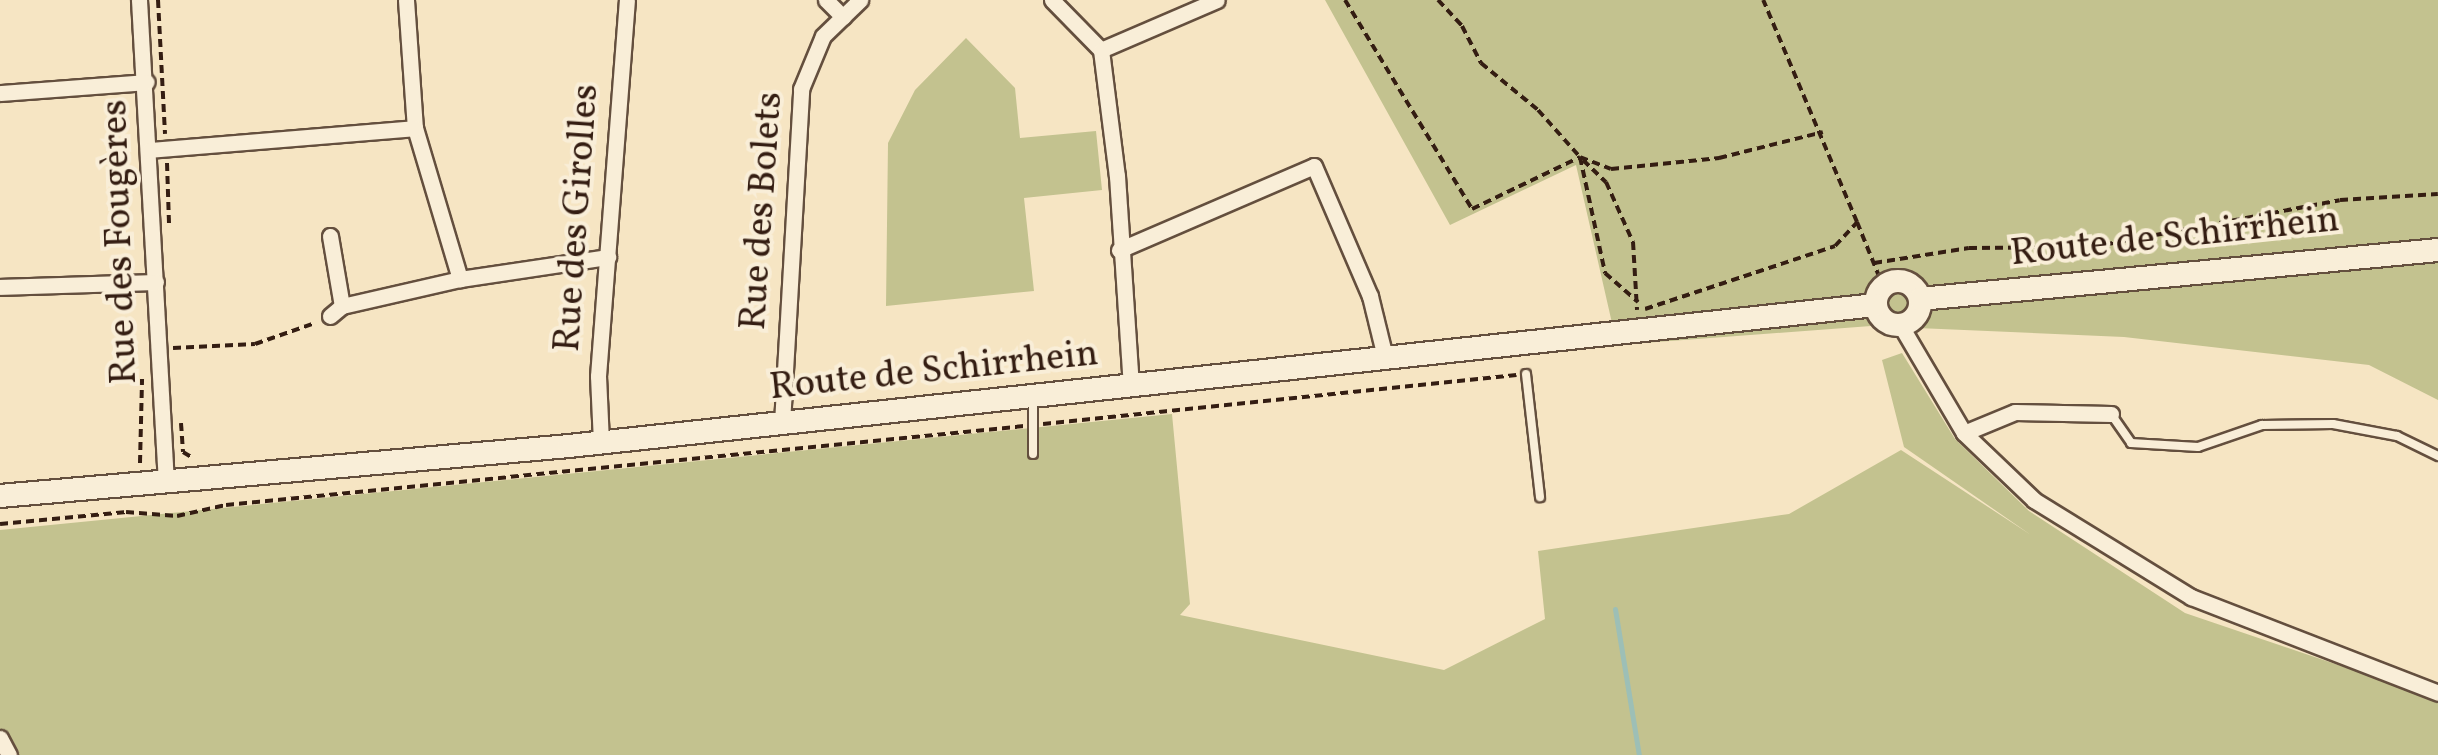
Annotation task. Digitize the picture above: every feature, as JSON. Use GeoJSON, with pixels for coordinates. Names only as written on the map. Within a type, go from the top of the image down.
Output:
{"type":"FeatureCollection","features":[{"type":"Feature","properties":{"kind":"street","name":"Rue des Fougères"},"geometry":{"type":"LineString","coordinates":[[139,0],[158,149],[156,282],[166,348],[166,482]]}},
{"type":"Feature","properties":{"kind":"street"},"geometry":{"type":"LineString","coordinates":[[406,0],[415,128],[460,279]]}},
{"type":"Feature","properties":{"kind":"street","name":"Rue des Girolles"},"geometry":{"type":"LineString","coordinates":[[602,442],[598,376],[627,0]]}},
{"type":"Feature","properties":{"kind":"street"},"geometry":{"type":"LineString","coordinates":[[826,0],[843,16]]}},
{"type":"Feature","properties":{"kind":"street","name":"Rue des Bolets"},"geometry":{"type":"LineString","coordinates":[[782,423],[801,89],[807,62],[860,0]]}},
{"type":"Feature","properties":{"kind":"street"},"geometry":{"type":"LineString","coordinates":[[1052,0],[1101,50],[1117,176],[1130,386]]}},
{"type":"Feature","properties":{"kind":"street"},"geometry":{"type":"LineString","coordinates":[[1101,50],[1217,0]]}},
{"type":"Feature","properties":{"kind":"street"},"geometry":{"type":"LineString","coordinates":[[0,93],[147,82]]}},
{"type":"Feature","properties":{"kind":"street"},"geometry":{"type":"LineString","coordinates":[[158,149],[415,128]]}},
{"type":"Feature","properties":{"kind":"street"},"geometry":{"type":"LineString","coordinates":[[1119,250],[1314,166],[1370,296],[1385,357]]}},
{"type":"Feature","properties":{"kind":"street"},"geometry":{"type":"LineString","coordinates":[[330,236],[336,311],[460,279],[608,257]]}},
{"type":"Feature","properties":{"kind":"street","name":"Route de Schirrhein"},"geometry":{"type":"LineString","coordinates":[[0,496],[602,442],[1130,386],[1879,296],[1905,281],[1920,300],[2338,255],[2438,250]]}},
{"type":"Feature","properties":{"kind":"street"},"geometry":{"type":"LineString","coordinates":[[0,287],[156,282]]}},
{"type":"Feature","properties":{"kind":"street"},"geometry":{"type":"LineString","coordinates":[[1879,296],[1887,324],[1901,326],[1918,314],[1920,300]]}},
{"type":"Feature","properties":{"kind":"street"},"geometry":{"type":"LineString","coordinates":[[1901,326],[1964,432],[2034,500],[2191,597],[2438,693]]}},
{"type":"Feature","properties":{"kind":"street"},"geometry":{"type":"LineString","coordinates":[[1964,432],[2015,412],[2111,414]]}},
{"type":"Feature","properties":{"kind":"street"},"geometry":{"type":"LineString","coordinates":[[0,738],[8,755]]}},
{"type":"Feature","properties":{"kind":"lane"},"geometry":{"type":"LineString","coordinates":[[1526,374],[1540,498]]}},
{"type":"Feature","properties":{"kind":"lane"},"geometry":{"type":"LineString","coordinates":[[1033,396],[1033,454]]}},
{"type":"Feature","properties":{"kind":"lane"},"geometry":{"type":"LineString","coordinates":[[2111,414],[2130,443],[2198,447],[2262,425],[2332,424],[2397,436],[2438,456]]}},
{"type":"Feature","properties":{"kind":"path"},"geometry":{"type":"LineString","coordinates":[[158,0],[158,149],[170,231]]}},
{"type":"Feature","properties":{"kind":"path"},"geometry":{"type":"LineString","coordinates":[[1345,0],[1472,209],[1580,157],[1612,169],[1719,158],[1823,132]]}},
{"type":"Feature","properties":{"kind":"path"},"geometry":{"type":"LineString","coordinates":[[1438,0],[1462,26],[1481,63],[1538,110],[1606,182],[1633,242],[1637,313],[1680,292],[1836,246],[1857,222]]}},
{"type":"Feature","properties":{"kind":"path"},"geometry":{"type":"LineString","coordinates":[[1763,0],[1823,132],[1874,263],[1879,296]]}},
{"type":"Feature","properties":{"kind":"path"},"geometry":{"type":"LineString","coordinates":[[1580,157],[1605,273],[1638,302]]}},
{"type":"Feature","properties":{"kind":"path"},"geometry":{"type":"LineString","coordinates":[[1874,263],[1969,248],[2092,247],[2340,200],[2438,194]]}},
{"type":"Feature","properties":{"kind":"path"},"geometry":{"type":"LineString","coordinates":[[166,348],[255,344],[336,311]]}},
{"type":"Feature","properties":{"kind":"path"},"geometry":{"type":"LineString","coordinates":[[174,328],[166,348],[176,367]]}},
{"type":"Feature","properties":{"kind":"path"},"geometry":{"type":"LineString","coordinates":[[126,512],[120,468],[143,459],[142,366]]}},
{"type":"Feature","properties":{"kind":"path"},"geometry":{"type":"LineString","coordinates":[[0,524],[126,512],[178,516],[220,506],[1526,374]]}},
{"type":"Feature","properties":{"kind":"path"},"geometry":{"type":"LineString","coordinates":[[179,406],[183,452],[213,464],[220,506]]}},
{"type":"Feature","properties":{"kind":"shaded area"},"geometry":{"type":"Polygon","coordinates":[[[1325,0],[2438,0],[2438,400],[2369,365],[2124,337],[1871,326],[1617,345],[1576,165],[1450,225],[1325,0]]]}},
{"type":"Feature","properties":{"kind":"shaded area"},"geometry":{"type":"Polygon","coordinates":[[[966,38],[1015,88],[1020,138],[1096,131],[1102,190],[1024,198],[1034,291],[886,306],[888,143],[915,90],[966,38]]]}},
{"type":"Feature","properties":{"kind":"shaded area"},"geometry":{"type":"Polygon","coordinates":[[[1902,353],[1955,439],[2029,511],[2185,613],[2438,699],[2438,755],[0,755],[0,530],[1172,414],[1190,604],[1180,615],[1444,670],[1545,619],[1538,551],[1789,514],[1901,450],[2031,535],[1904,447],[1882,360],[1902,353]]]}},
{"type":"Feature","properties":{"kind":"waterway"},"geometry":{"type":"LineString","coordinates":[[1615,609],[1639,755]]}}]}
